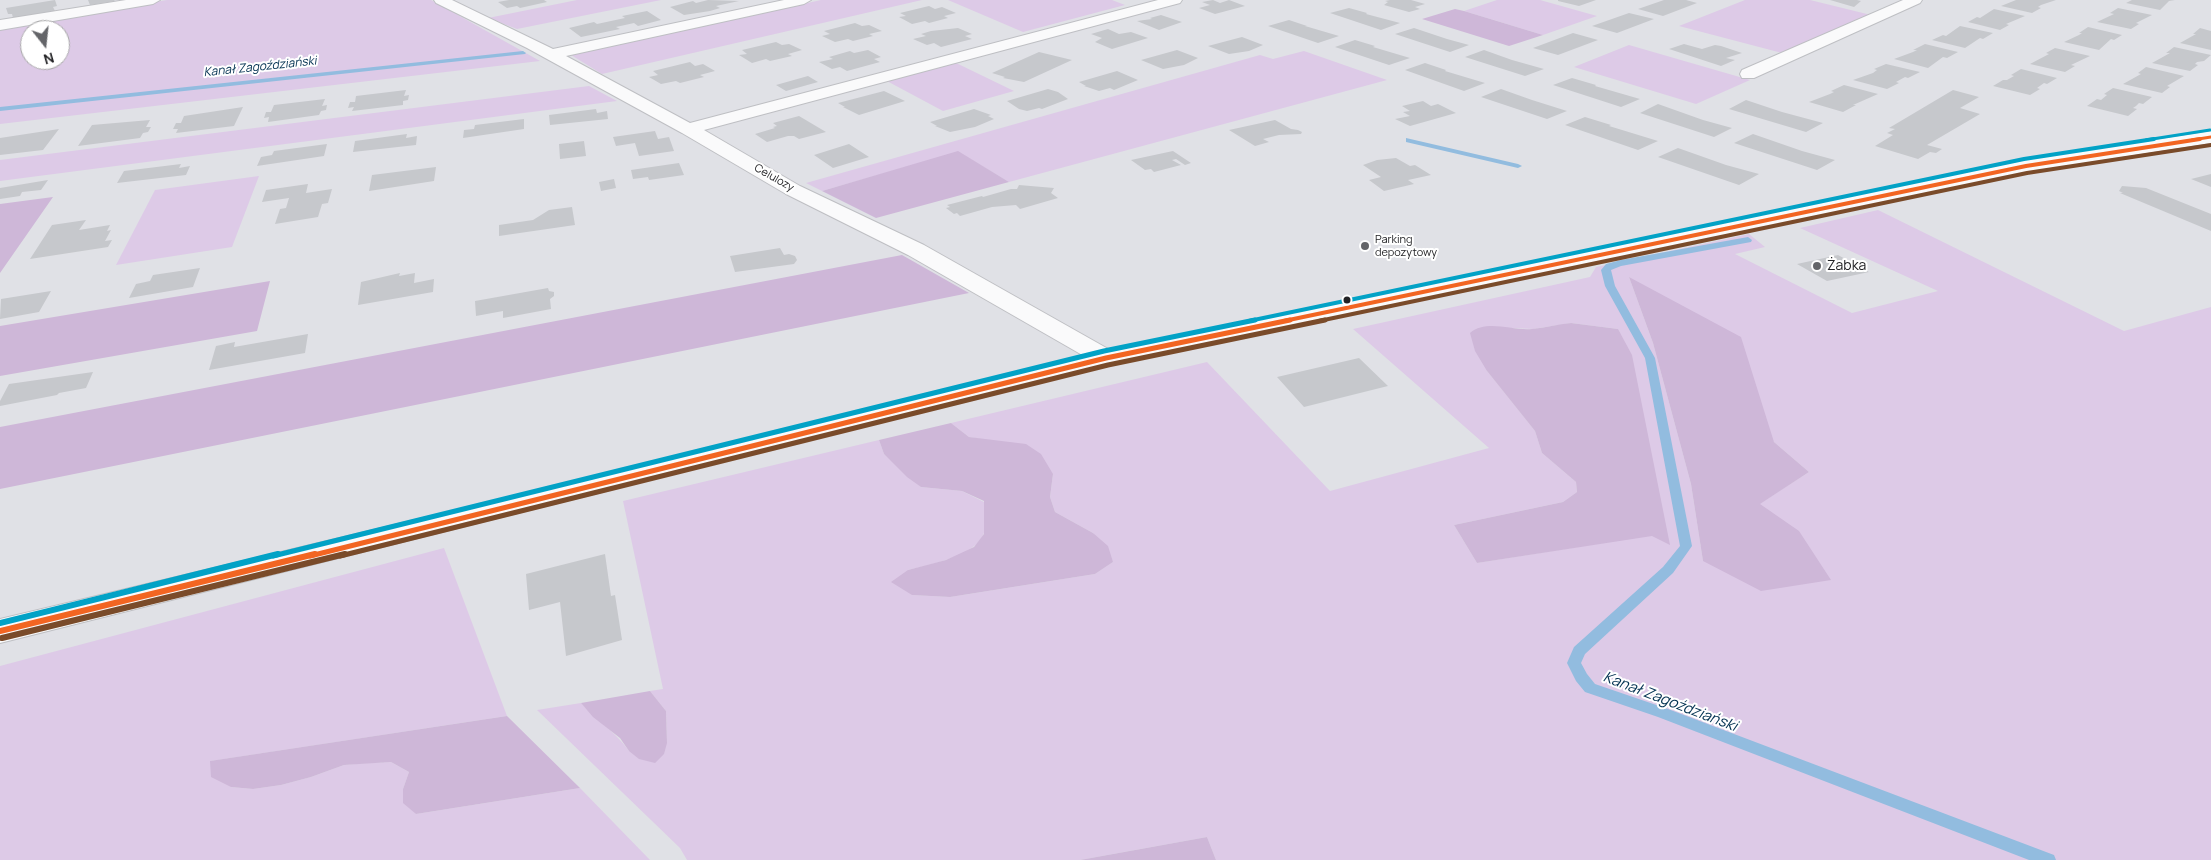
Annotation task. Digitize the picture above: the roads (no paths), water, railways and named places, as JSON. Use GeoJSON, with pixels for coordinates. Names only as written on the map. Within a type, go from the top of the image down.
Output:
{"type":"FeatureCollection","features":[{"type":"Feature","properties":{"kind":"street"},"geometry":{"type":"LineString","coordinates":[[0,25],[153,0]]}},
{"type":"Feature","properties":{"kind":"street"},"geometry":{"type":"LineString","coordinates":[[445,2],[471,0]]}},
{"type":"Feature","properties":{"kind":"street"},"geometry":{"type":"LineString","coordinates":[[546,53],[804,0]]}},
{"type":"Feature","properties":{"kind":"street"},"geometry":{"type":"LineString","coordinates":[[688,129],[1175,0]]}},
{"type":"Feature","properties":{"kind":"street"},"geometry":{"type":"LineString","coordinates":[[1748,74],[1915,0]]}},
{"type":"Feature","properties":{"kind":"street","name":"Celulozy"},"geometry":{"type":"LineString","coordinates":[[445,2],[546,53],[688,129],[793,190],[916,250],[1106,358]]}},
{"type":"Feature","properties":{"kind":"street"},"geometry":{"type":"LineString","coordinates":[[0,631],[444,523],[1106,358],[2026,166],[2211,137]]}},
{"type":"Feature","properties":{"kind":"waterway","name":"Kanał Zagoździański"},"geometry":{"type":"LineString","coordinates":[[0,109],[523,53]]}},
{"type":"Feature","properties":{"kind":"waterway","name":"Kanał Zagoździański"},"geometry":{"type":"LineString","coordinates":[[1409,140],[1518,166]]}},
{"type":"Feature","properties":{"kind":"waterway","name":"Kanał Zagoździański"},"geometry":{"type":"LineString","coordinates":[[1748,240],[1621,263],[1609,266],[1606,270],[1610,286],[1650,358],[1686,546],[1668,570],[1579,651],[1574,663],[1581,677],[1590,688],[1663,713],[2048,860]]}},
{"type":"Feature","properties":{"kind":"place","name":"Parking depozytowy"},"geometry":{"type":"Point","coordinates":[1365,246]}},
{"type":"Feature","properties":{"kind":"place","name":"Żabka"},"geometry":{"type":"Point","coordinates":[1817,266]}}]}
